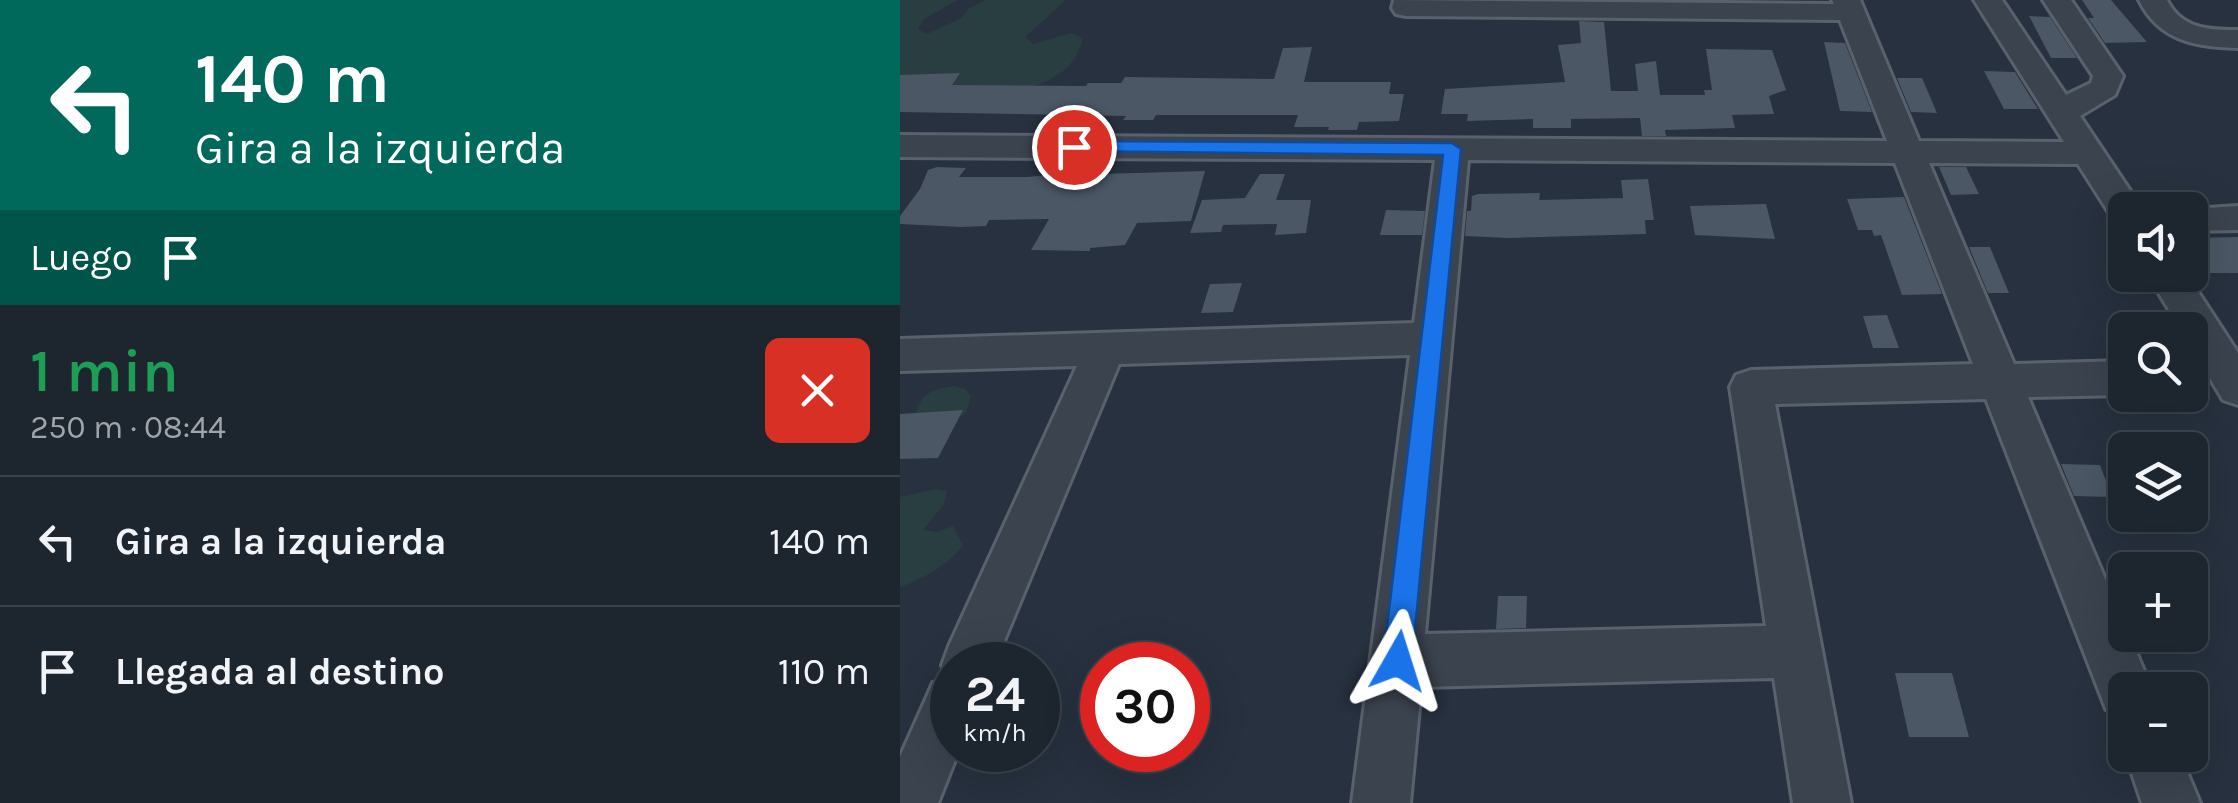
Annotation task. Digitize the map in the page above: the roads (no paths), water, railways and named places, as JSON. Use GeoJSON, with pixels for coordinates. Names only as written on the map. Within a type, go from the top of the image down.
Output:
{"type":"FeatureCollection","features":[{"type":"Feature","properties":{"kind":"street"},"geometry":{"type":"LineString","coordinates":[[1408,0],[1406,8],[1848,6],[2118,672]]}},
{"type":"Feature","properties":{"kind":"street"},"geometry":{"type":"LineString","coordinates":[[1988,0],[2112,192]]}},
{"type":"Feature","properties":{"kind":"street"},"geometry":{"type":"LineString","coordinates":[[2056,0],[2108,76],[2104,88],[2070,106],[2063,117]]}},
{"type":"Feature","properties":{"kind":"street"},"geometry":{"type":"LineString","coordinates":[[2152,0],[2160,18],[2170,26],[2196,36],[2238,39]]}},
{"type":"Feature","properties":{"kind":"street"},"geometry":{"type":"LineString","coordinates":[[900,180],[912,146],[2085,153]]}},
{"type":"Feature","properties":{"kind":"street"},"geometry":{"type":"LineString","coordinates":[[1381,803],[1452,149]]}},
{"type":"Feature","properties":{"kind":"street"},"geometry":{"type":"LineString","coordinates":[[2208,219],[2238,218]]}},
{"type":"Feature","properties":{"kind":"street"},"geometry":{"type":"LineString","coordinates":[[2175,292],[2219,380]]}},
{"type":"Feature","properties":{"kind":"street"},"geometry":{"type":"LineString","coordinates":[[900,355],[1432,338]]}},
{"type":"Feature","properties":{"kind":"street"},"geometry":{"type":"LineString","coordinates":[[978,642],[1105,348]]}},
{"type":"Feature","properties":{"kind":"street"},"geometry":{"type":"LineString","coordinates":[[1822,803],[1751,387],[2108,378]]}},
{"type":"Feature","properties":{"kind":"street"},"geometry":{"type":"LineString","coordinates":[[1398,661],[1796,651]]}},
{"type":"Feature","properties":{"kind":"street"},"geometry":{"type":"LineString","coordinates":[[909,803],[930,754]]}},
{"type":"Feature","properties":{"kind":"street"},"geometry":{"type":"LineString","coordinates":[[2159,772],[2172,803]]}}]}
